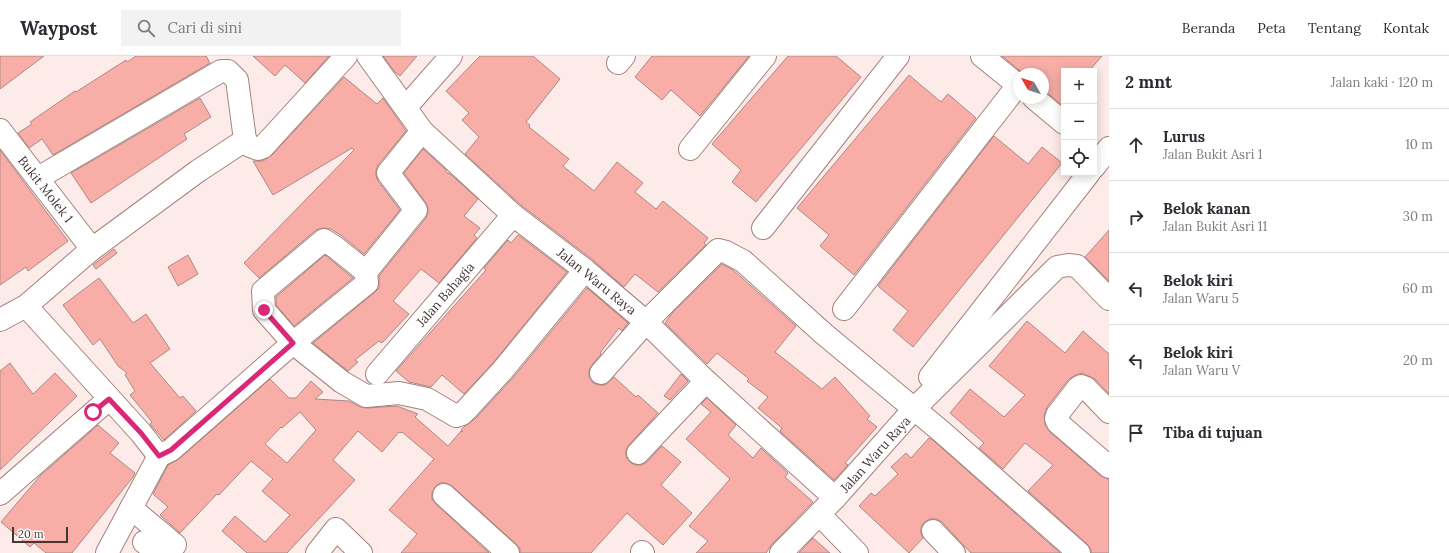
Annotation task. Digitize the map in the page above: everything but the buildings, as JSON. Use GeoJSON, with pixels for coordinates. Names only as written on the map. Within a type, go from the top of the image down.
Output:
{"type":"FeatureCollection","features":[{"type":"Feature","properties":{"kind":"street"},"geometry":{"type":"LineString","coordinates":[[38,178],[221,71],[228,71],[237,80],[245,140],[250,146],[258,149],[263,147],[346,56]]}},
{"type":"Feature","properties":{"kind":"street","name":"Jalan Waru Raya"},"geometry":{"type":"LineString","coordinates":[[368,56],[422,131],[513,215],[585,270],[646,322],[706,381],[836,498]]}},
{"type":"Feature","properties":{"kind":"street"},"geometry":{"type":"LineString","coordinates":[[406,107],[451,56]]}},
{"type":"Feature","properties":{"kind":"street"},"geometry":{"type":"LineString","coordinates":[[690,149],[765,56]]}},
{"type":"Feature","properties":{"kind":"street"},"geometry":{"type":"LineString","coordinates":[[763,228],[898,56]]}},
{"type":"Feature","properties":{"kind":"street"},"geometry":{"type":"LineString","coordinates":[[982,56],[1013,81]]}},
{"type":"Feature","properties":{"kind":"street"},"geometry":{"type":"LineString","coordinates":[[844,309],[1013,103]]}},
{"type":"Feature","properties":{"kind":"street"},"geometry":{"type":"LineString","coordinates":[[1041,104],[1061,121]]}},
{"type":"Feature","properties":{"kind":"street","name":"Bukit Molek 1"},"geometry":{"type":"LineString","coordinates":[[0,130],[92,249]]}},
{"type":"Feature","properties":{"kind":"street"},"geometry":{"type":"LineString","coordinates":[[107,553],[159,456],[171,450],[293,343],[367,283],[366,272],[416,210],[388,174],[422,131]]}},
{"type":"Feature","properties":{"kind":"street"},"geometry":{"type":"LineString","coordinates":[[0,320],[26,306],[92,249],[198,171],[245,140]]}},
{"type":"Feature","properties":{"kind":"street"},"geometry":{"type":"LineString","coordinates":[[925,383],[1087,176]]}},
{"type":"Feature","properties":{"kind":"street","name":"Jalan Bahagia"},"geometry":{"type":"LineString","coordinates":[[377,374],[513,215]]}},
{"type":"Feature","properties":{"kind":"street"},"geometry":{"type":"LineString","coordinates":[[366,272],[324,240],[263,291],[264,310],[293,343],[342,382],[366,396],[399,393],[426,399],[456,416],[462,414],[468,409],[585,270]]}},
{"type":"Feature","properties":{"kind":"street"},"geometry":{"type":"LineString","coordinates":[[601,373],[646,322],[718,250],[726,252],[743,261],[824,334],[948,437],[1079,553]]}},
{"type":"Feature","properties":{"kind":"street","name":"Jalan Waru Raya"},"geometry":{"type":"LineString","coordinates":[[784,552],[836,498],[914,409],[1057,267],[1068,265],[1077,266],[1109,299]]}},
{"type":"Feature","properties":{"kind":"street"},"geometry":{"type":"LineString","coordinates":[[26,306],[141,433],[159,456]]}},
{"type":"Feature","properties":{"kind":"street"},"geometry":{"type":"LineString","coordinates":[[638,453],[706,381]]}},
{"type":"Feature","properties":{"kind":"street"},"geometry":{"type":"LineString","coordinates":[[1109,412],[1086,388],[1081,386],[1057,415],[1056,419],[1058,423],[1109,467]]}},
{"type":"Feature","properties":{"kind":"street"},"geometry":{"type":"LineString","coordinates":[[0,494],[109,399]]}},
{"type":"Feature","properties":{"kind":"street"},"geometry":{"type":"LineString","coordinates":[[444,495],[508,553]]}},
{"type":"Feature","properties":{"kind":"street"},"geometry":{"type":"LineString","coordinates":[[131,508],[159,547]]}},
{"type":"Feature","properties":{"kind":"street"},"geometry":{"type":"LineString","coordinates":[[820,514],[857,553]]}},
{"type":"Feature","properties":{"kind":"street"},"geometry":{"type":"LineString","coordinates":[[317,553],[336,529],[361,553]]}},
{"type":"Feature","properties":{"kind":"street"},"geometry":{"type":"LineString","coordinates":[[933,531],[954,553]]}},
{"type":"Feature","properties":{"kind":"route"},"geometry":{"type":"LineString","coordinates":[[93,412],[109,399],[141,433],[159,456],[171,450],[293,343],[264,310]]}}]}
